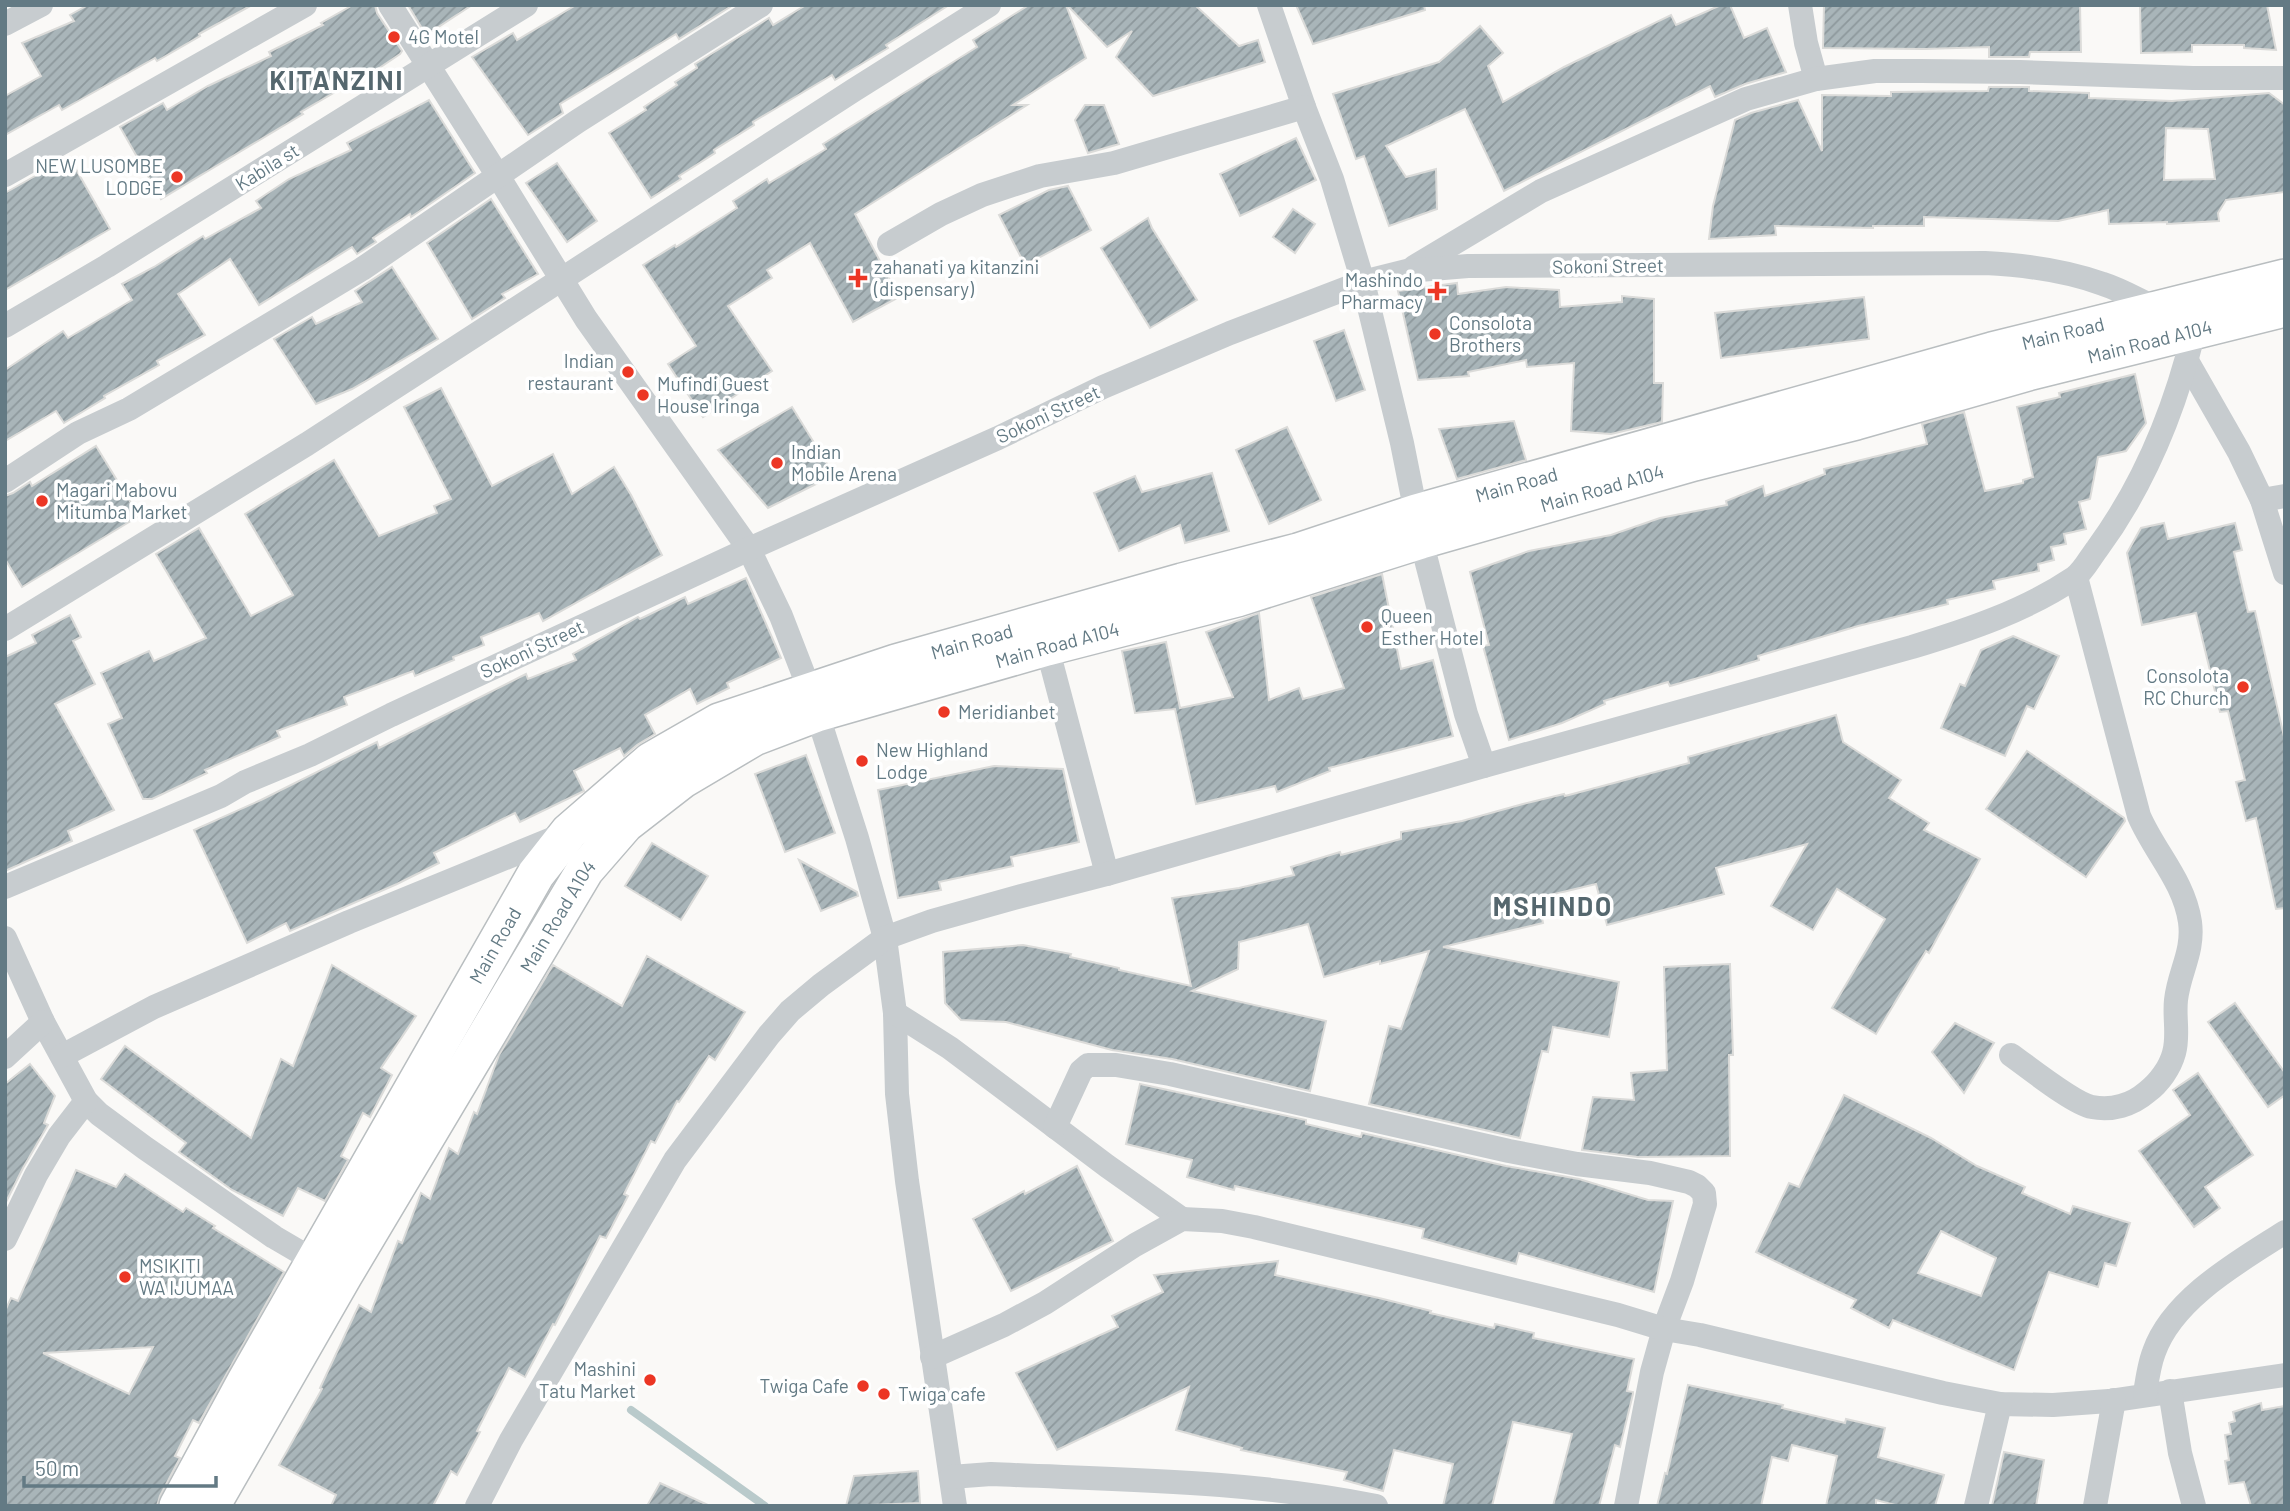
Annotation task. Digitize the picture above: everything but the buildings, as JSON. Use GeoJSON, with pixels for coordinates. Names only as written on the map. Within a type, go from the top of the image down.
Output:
{"type":"FeatureCollection","features":[{"type":"Feature","properties":{"kind":"highway","name":"Main Road A104"},"geometry":{"type":"LineString","coordinates":[[2158,309],[2285,278]]}},
{"type":"Feature","properties":{"kind":"highway","name":"Main Road A104"},"geometry":{"type":"LineString","coordinates":[[211,1506],[343,1276],[578,882],[595,858],[625,824],[683,779],[814,702],[1047,647],[1237,598],[1419,527],[1694,462],[1851,407],[2031,371],[2191,346],[2285,308]]}},
{"type":"Feature","properties":{"kind":"highway","name":"Main Road"},"geometry":{"type":"LineString","coordinates":[[1851,407],[1992,351],[2158,309]]}},
{"type":"Feature","properties":{"kind":"highway","name":"Main Road"},"geometry":{"type":"LineString","coordinates":[[178,1506],[536,873],[569,832],[651,761],[719,722],[814,702],[922,656],[1182,582],[1298,552],[1419,527]]}},
{"type":"Feature","properties":{"kind":"street"},"geometry":{"type":"LineString","coordinates":[[5,24],[40,5]]}},
{"type":"Feature","properties":{"kind":"street"},"geometry":{"type":"LineString","coordinates":[[5,175],[305,5]]}},
{"type":"Feature","properties":{"kind":"street"},"geometry":{"type":"LineString","coordinates":[[390,5],[586,319],[749,549],[781,616],[814,702],[885,938],[895,1013],[897,1094],[955,1506]]}},
{"type":"Feature","properties":{"kind":"street","name":"Kabila st"},"geometry":{"type":"LineString","coordinates":[[5,326],[107,266],[526,5]]}},
{"type":"Feature","properties":{"kind":"street"},"geometry":{"type":"LineString","coordinates":[[5,481],[78,433],[129,409],[362,269],[578,121],[761,5]]}},
{"type":"Feature","properties":{"kind":"street"},"geometry":{"type":"LineString","coordinates":[[5,629],[307,444],[989,5]]}},
{"type":"Feature","properties":{"kind":"street"},"geometry":{"type":"LineString","coordinates":[[1269,5],[1332,178],[1363,282],[1402,443],[1419,527],[1466,714],[1484,766]]}},
{"type":"Feature","properties":{"kind":"street"},"geometry":{"type":"LineString","coordinates":[[1800,5],[1805,43],[1816,79]]}},
{"type":"Feature","properties":{"kind":"street"},"geometry":{"type":"LineString","coordinates":[[1407,271],[1541,191],[1746,99],[1816,79],[1875,71],[2285,78]]}},
{"type":"Feature","properties":{"kind":"street"},"geometry":{"type":"LineString","coordinates":[[889,244],[982,195],[1040,176],[1114,163],[1304,107]]}},
{"type":"Feature","properties":{"kind":"street","name":"Sokoni Street"},"geometry":{"type":"LineString","coordinates":[[5,887],[221,796],[245,782],[310,755],[391,715],[749,549],[998,438],[1103,387],[1230,333],[1363,282],[1407,271],[1468,266],[2027,265],[2103,284],[2158,309]]}},
{"type":"Feature","properties":{"kind":"street"},"geometry":{"type":"LineString","coordinates":[[2191,346],[2239,452],[2273,498],[2285,573]]}},
{"type":"Feature","properties":{"kind":"street"},"geometry":{"type":"LineString","coordinates":[[477,1506],[511,1440],[675,1160],[790,1011],[885,938],[932,921],[1966,631],[2016,610],[2076,577],[2114,524],[2153,454],[2191,346]]}},
{"type":"Feature","properties":{"kind":"street"},"geometry":{"type":"LineString","coordinates":[[2011,1055],[2089,1107],[2119,1107],[2138,1099],[2156,1085],[2175,1052],[2176,996],[2188,960],[2191,938],[2184,899],[2174,876],[2147,834],[2139,816],[2076,577]]}},
{"type":"Feature","properties":{"kind":"street"},"geometry":{"type":"LineString","coordinates":[[1047,647],[1107,874]]}},
{"type":"Feature","properties":{"kind":"street"},"geometry":{"type":"LineString","coordinates":[[62,1056],[154,1007],[349,922],[569,832],[595,858]]}},
{"type":"Feature","properties":{"kind":"street"},"geometry":{"type":"LineString","coordinates":[[5,938],[43,1022],[86,1101],[99,1114],[155,1155],[274,1237],[315,1261]]}},
{"type":"Feature","properties":{"kind":"street"},"geometry":{"type":"LineString","coordinates":[[895,1013],[950,1048],[1182,1219]]}},
{"type":"Feature","properties":{"kind":"street"},"geometry":{"type":"LineString","coordinates":[[5,1057],[43,1022]]}},
{"type":"Feature","properties":{"kind":"street"},"geometry":{"type":"LineString","coordinates":[[1055,1127],[1081,1071],[1088,1065],[1116,1065],[1170,1074],[1509,1151],[1577,1164],[1650,1173],[1697,1186],[1704,1193],[1706,1204],[1652,1371],[1626,1506]]}},
{"type":"Feature","properties":{"kind":"street"},"geometry":{"type":"LineString","coordinates":[[5,1238],[59,1136],[86,1101]]}},
{"type":"Feature","properties":{"kind":"street"},"geometry":{"type":"LineString","coordinates":[[932,1357],[1004,1325],[1045,1303],[1135,1245],[1182,1219],[1222,1221],[1254,1227],[1618,1315],[1664,1329],[2000,1404],[2053,1405],[2114,1400],[2285,1375]]}},
{"type":"Feature","properties":{"kind":"street"},"geometry":{"type":"LineString","coordinates":[[2146,1394],[2154,1352],[2165,1329],[2185,1306],[2219,1275],[2285,1232]]}},
{"type":"Feature","properties":{"kind":"street"},"geometry":{"type":"LineString","coordinates":[[2170,1391],[2180,1453],[2194,1506]]}},
{"type":"Feature","properties":{"kind":"street"},"geometry":{"type":"LineString","coordinates":[[2095,1506],[2114,1400]]}},
{"type":"Feature","properties":{"kind":"street"},"geometry":{"type":"LineString","coordinates":[[1976,1506],[2000,1404]]}},
{"type":"Feature","properties":{"kind":"street"},"geometry":{"type":"LineString","coordinates":[[951,1476],[991,1474],[1215,1483],[1333,1497],[1376,1506]]}},
{"type":"Feature","properties":{"kind":"waterway"},"geometry":{"type":"LineString","coordinates":[[631,1410],[765,1506]]}},
{"type":"Feature","properties":{"kind":"place","name":"4G Motel"},"geometry":{"type":"Point","coordinates":[394,37]}},
{"type":"Feature","properties":{"kind":"place","name":"NEW LUSOMBE LODGE"},"geometry":{"type":"Point","coordinates":[177,177]}},
{"type":"Feature","properties":{"kind":"place","name":"zahanati ya kitanzini (dispensary)"},"geometry":{"type":"Point","coordinates":[858,278]}},
{"type":"Feature","properties":{"kind":"place","name":"Mashindo Pharmacy"},"geometry":{"type":"Point","coordinates":[1437,291]}},
{"type":"Feature","properties":{"kind":"place","name":"Consolota Brothers"},"geometry":{"type":"Point","coordinates":[1435,334]}},
{"type":"Feature","properties":{"kind":"place","name":"Indian restaurant"},"geometry":{"type":"Point","coordinates":[628,372]}},
{"type":"Feature","properties":{"kind":"place","name":"Mufindi Guest House Iringa"},"geometry":{"type":"Point","coordinates":[643,395]}},
{"type":"Feature","properties":{"kind":"place","name":"Indian Mobile Arena"},"geometry":{"type":"Point","coordinates":[777,463]}},
{"type":"Feature","properties":{"kind":"place","name":"Magari Mabovu Mitumba Market"},"geometry":{"type":"Point","coordinates":[42,501]}},
{"type":"Feature","properties":{"kind":"place","name":"Queen Esther Hotel"},"geometry":{"type":"Point","coordinates":[1367,627]}},
{"type":"Feature","properties":{"kind":"place","name":"Consolota RC Church"},"geometry":{"type":"Point","coordinates":[2243,687]}},
{"type":"Feature","properties":{"kind":"place","name":"Meridianbet"},"geometry":{"type":"Point","coordinates":[944,712]}},
{"type":"Feature","properties":{"kind":"place","name":"New Highland Lodge"},"geometry":{"type":"Point","coordinates":[862,761]}},
{"type":"Feature","properties":{"kind":"place","name":"MSIKITI WA IJUMAA"},"geometry":{"type":"Point","coordinates":[125,1277]}},
{"type":"Feature","properties":{"kind":"place","name":"Mashini Tatu Market"},"geometry":{"type":"Point","coordinates":[650,1380]}},
{"type":"Feature","properties":{"kind":"place","name":"Twiga Cafe"},"geometry":{"type":"Point","coordinates":[863,1386]}},
{"type":"Feature","properties":{"kind":"place","name":"Twiga cafe"},"geometry":{"type":"Point","coordinates":[884,1394]}},
{"type":"Feature","properties":{"kind":"district","name":"KITANZINI"},"geometry":{"type":"Point","coordinates":[337,81]}},
{"type":"Feature","properties":{"kind":"district","name":"MSHINDO"},"geometry":{"type":"Point","coordinates":[1553,907]}}]}
